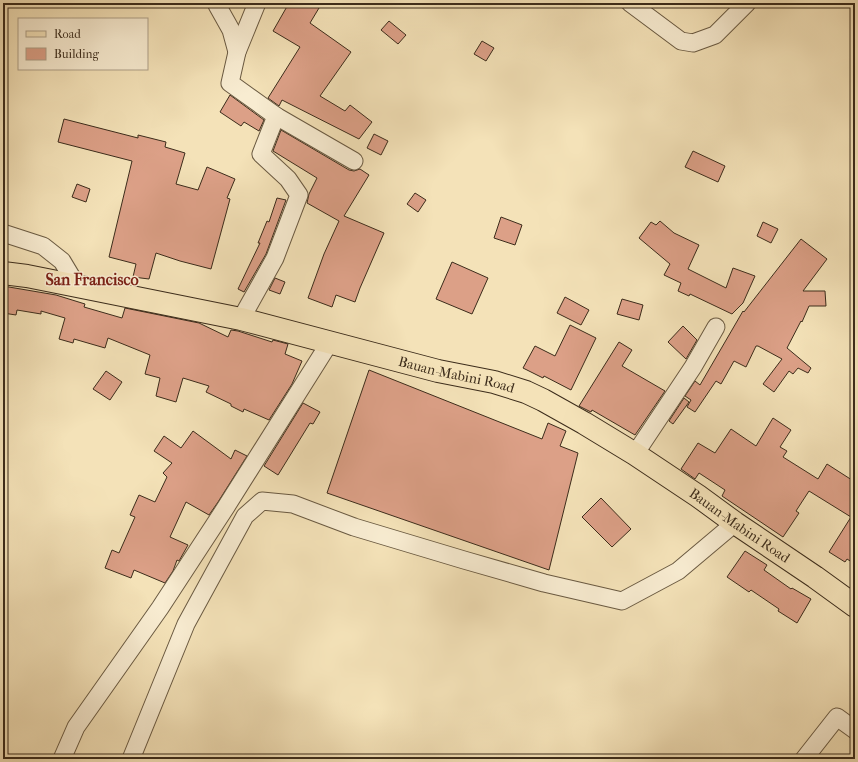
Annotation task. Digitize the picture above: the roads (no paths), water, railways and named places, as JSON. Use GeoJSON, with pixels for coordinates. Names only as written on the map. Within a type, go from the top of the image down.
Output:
{"type":"FeatureCollection","features":[{"type":"Feature","properties":{"kind":"main road","name":"Bauan-Mabini Road"},"geometry":{"type":"LineString","coordinates":[[3,273],[77,286],[241,319],[438,371],[494,382],[526,392],[584,423],[635,454],[698,496],[855,606]]}},
{"type":"Feature","properties":{"kind":"street"},"geometry":{"type":"LineString","coordinates":[[217,3],[231,30],[237,52]]}},
{"type":"Feature","properties":{"kind":"street"},"geometry":{"type":"LineString","coordinates":[[257,3],[237,52],[230,83],[276,116],[354,161]]}},
{"type":"Feature","properties":{"kind":"street"},"geometry":{"type":"LineString","coordinates":[[630,3],[681,41],[693,43],[715,35],[747,3]]}},
{"type":"Feature","properties":{"kind":"street"},"geometry":{"type":"LineString","coordinates":[[241,319],[275,258],[298,195],[288,179],[261,154],[276,116]]}},
{"type":"Feature","properties":{"kind":"street"},"geometry":{"type":"LineString","coordinates":[[3,232],[43,246],[62,261],[77,286]]}},
{"type":"Feature","properties":{"kind":"street"},"geometry":{"type":"LineString","coordinates":[[635,454],[693,367],[716,327]]}},
{"type":"Feature","properties":{"kind":"street"},"geometry":{"type":"LineString","coordinates":[[62,759],[76,727],[160,608],[226,507],[330,342]]}},
{"type":"Feature","properties":{"kind":"street"},"geometry":{"type":"LineString","coordinates":[[131,759],[186,624],[245,516],[262,500],[293,504],[354,527],[486,566],[544,583],[622,601],[678,571],[735,523]]}},
{"type":"Feature","properties":{"kind":"street"},"geometry":{"type":"LineString","coordinates":[[804,759],[837,717],[855,730]]}},
{"type":"Feature","properties":{"kind":"district","name":"San Francisco"},"geometry":{"type":"Point","coordinates":[92,279]}}]}
